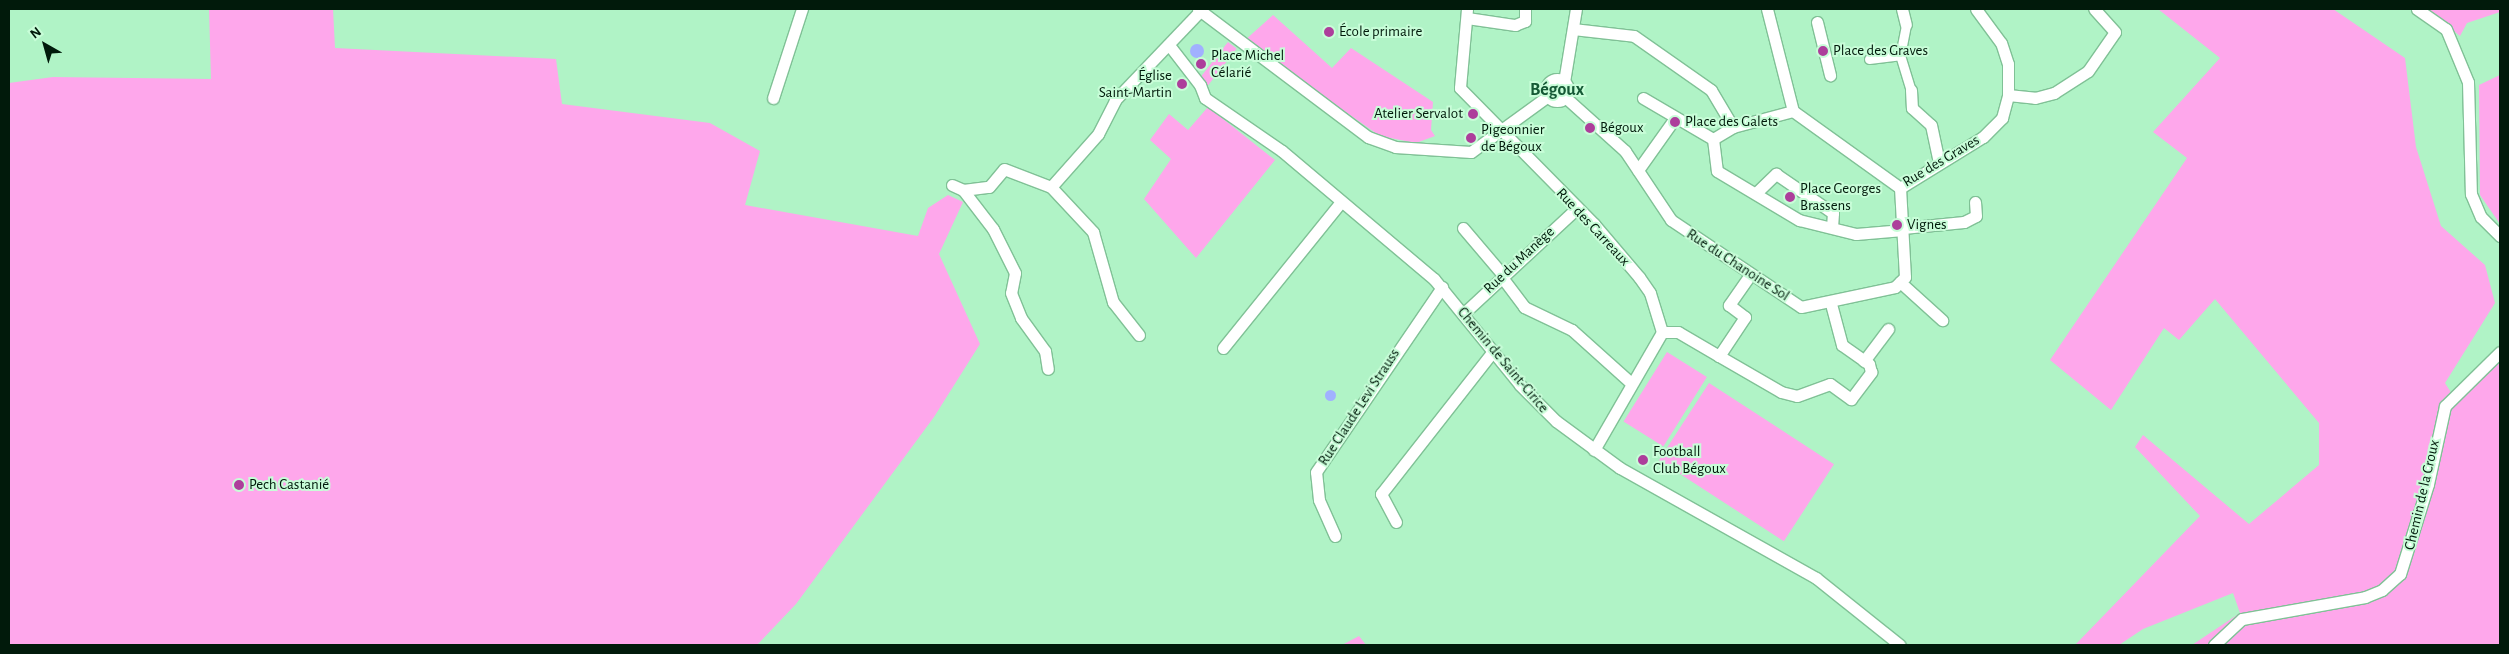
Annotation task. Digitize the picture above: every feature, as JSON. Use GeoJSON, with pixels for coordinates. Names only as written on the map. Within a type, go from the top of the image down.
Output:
{"type":"FeatureCollection","features":[{"type":"Feature","properties":{"kind":"street"},"geometry":{"type":"LineString","coordinates":[[773,98],[802,9]]}},
{"type":"Feature","properties":{"kind":"street"},"geometry":{"type":"LineString","coordinates":[[1467,13],[1515,25],[1525,22],[1525,9]]}},
{"type":"Feature","properties":{"kind":"street"},"geometry":{"type":"LineString","coordinates":[[1548,96],[1556,100],[1565,97],[1564,82],[1576,9]]}},
{"type":"Feature","properties":{"kind":"street"},"geometry":{"type":"LineString","coordinates":[[1713,139],[1733,127],[1793,111],[1767,9]]}},
{"type":"Feature","properties":{"kind":"street"},"geometry":{"type":"LineString","coordinates":[[1902,9],[1906,26],[1900,55],[1911,90],[1912,108],[1931,125],[1940,163]]}},
{"type":"Feature","properties":{"kind":"street","name":"Rue des Graves"},"geometry":{"type":"LineString","coordinates":[[1793,111],[1900,188],[1996,126],[2008,96],[2008,64],[2000,43],[1976,9]]}},
{"type":"Feature","properties":{"kind":"street"},"geometry":{"type":"LineString","coordinates":[[2008,96],[2035,98],[2054,93],[2088,71],[2115,32],[2094,9]]}},
{"type":"Feature","properties":{"kind":"street"},"geometry":{"type":"LineString","coordinates":[[2417,9],[2446,29],[2462,64],[2471,96],[2471,194],[2481,217],[2500,236]]}},
{"type":"Feature","properties":{"kind":"street"},"geometry":{"type":"LineString","coordinates":[[1051,187],[1098,134],[1115,100],[1200,10],[1368,137],[1395,147],[1470,152],[1502,132],[1548,96],[1550,82],[1564,82]]}},
{"type":"Feature","properties":{"kind":"street","name":"Rue des Carreaux"},"geometry":{"type":"LineString","coordinates":[[1467,13],[1460,88],[1576,209],[1594,224],[1639,276],[1650,293],[1662,332]]}},
{"type":"Feature","properties":{"kind":"street"},"geometry":{"type":"LineString","coordinates":[[1817,22],[1830,75]]}},
{"type":"Feature","properties":{"kind":"street"},"geometry":{"type":"LineString","coordinates":[[1574,29],[1634,36],[1711,90],[1733,127]]}},
{"type":"Feature","properties":{"kind":"street","name":"Chemin de Saint-Cirice"},"geometry":{"type":"LineString","coordinates":[[1169,45],[1200,85],[1205,98],[1282,150],[1442,287],[1534,401],[1594,450],[1816,578],[1900,645]]}},
{"type":"Feature","properties":{"kind":"street"},"geometry":{"type":"LineString","coordinates":[[1869,59],[1900,55]]}},
{"type":"Feature","properties":{"kind":"street","name":"Rue du Chanoine Sol"},"geometry":{"type":"LineString","coordinates":[[1565,97],[1625,152],[1671,220],[1750,275],[1801,307],[1831,304],[1896,288],[1900,282]]}},
{"type":"Feature","properties":{"kind":"street"},"geometry":{"type":"LineString","coordinates":[[1643,98],[1713,139]]}},
{"type":"Feature","properties":{"kind":"street"},"geometry":{"type":"LineString","coordinates":[[1638,170],[1675,118]]}},
{"type":"Feature","properties":{"kind":"street"},"geometry":{"type":"LineString","coordinates":[[1713,139],[1716,171],[1799,220],[1849,231],[1903,229],[1964,222],[1976,216],[1975,202]]}},
{"type":"Feature","properties":{"kind":"street"},"geometry":{"type":"LineString","coordinates":[[963,190],[989,187],[1004,169],[1051,187],[1094,232],[1113,302],[1139,335]]}},
{"type":"Feature","properties":{"kind":"street"},"geometry":{"type":"LineString","coordinates":[[1756,193],[1776,174],[1833,213],[1832,227]]}},
{"type":"Feature","properties":{"kind":"street"},"geometry":{"type":"LineString","coordinates":[[952,184],[963,190],[993,229],[1015,273],[1011,293],[1021,318],[1045,351],[1048,369]]}},
{"type":"Feature","properties":{"kind":"street"},"geometry":{"type":"LineString","coordinates":[[1900,188],[1905,277],[1900,282],[1942,320]]}},
{"type":"Feature","properties":{"kind":"street"},"geometry":{"type":"LineString","coordinates":[[1223,348],[1341,202]]}},
{"type":"Feature","properties":{"kind":"street","name":"Rue du Manège"},"geometry":{"type":"LineString","coordinates":[[1464,313],[1576,209]]}},
{"type":"Feature","properties":{"kind":"street"},"geometry":{"type":"LineString","coordinates":[[1463,228],[1502,276],[1524,308],[1572,330],[1630,382]]}},
{"type":"Feature","properties":{"kind":"street"},"geometry":{"type":"LineString","coordinates":[[1718,356],[1745,317],[1729,306],[1750,275]]}},
{"type":"Feature","properties":{"kind":"street","name":"Rue Claude Levi Strauss"},"geometry":{"type":"LineString","coordinates":[[1335,536],[1319,500],[1316,472],[1442,287]]}},
{"type":"Feature","properties":{"kind":"street"},"geometry":{"type":"LineString","coordinates":[[1594,450],[1630,382],[1662,332],[1678,332],[1780,392],[1797,396],[1830,384],[1851,400],[1871,372],[1864,360],[1842,345],[1831,304]]}},
{"type":"Feature","properties":{"kind":"street"},"geometry":{"type":"LineString","coordinates":[[1864,360],[1888,329]]}},
{"type":"Feature","properties":{"kind":"street"},"geometry":{"type":"LineString","coordinates":[[1396,522],[1381,494],[1493,351]]}},
{"type":"Feature","properties":{"kind":"street","name":"Chemin de la Croux"},"geometry":{"type":"LineString","coordinates":[[2214,645],[2242,619],[2365,597],[2400,574],[2428,484],[2445,406],[2500,352]]}},
{"type":"Feature","properties":{"kind":"shaded area"},"geometry":{"type":"Polygon","coordinates":[[[209,9],[333,9],[335,48],[556,59],[562,104],[710,123],[760,151],[745,205],[918,236],[928,208],[948,195],[963,202],[939,254],[980,344],[934,417],[796,604],[757,645],[9,645],[9,83],[53,77],[211,79],[209,9]]]}},
{"type":"Feature","properties":{"kind":"shaded area"},"geometry":{"type":"Polygon","coordinates":[[[2158,9],[2333,9],[2405,58],[2416,147],[2441,226],[2485,265],[2495,303],[2445,383],[2457,402],[2500,362],[2500,645],[2192,645],[2240,613],[2233,593],[2143,629],[2119,645],[2075,645],[2200,516],[2135,447],[2143,435],[2249,524],[2319,465],[2319,423],[2215,299],[2179,340],[2164,328],[2111,410],[2050,360],[2187,158],[2153,132],[2220,58],[2158,9]]]}},
{"type":"Feature","properties":{"kind":"shaded area"},"geometry":{"type":"Polygon","coordinates":[[[2427,9],[2500,9],[2500,12],[2467,23],[2460,36],[2427,9]]]}},
{"type":"Feature","properties":{"kind":"shaded area"},"geometry":{"type":"Polygon","coordinates":[[[1273,15],[1332,68],[1351,48],[1433,102],[1431,130],[1435,136],[1416,143],[1380,136],[1244,41],[1273,15]]]}},
{"type":"Feature","properties":{"kind":"shaded area"},"geometry":{"type":"Polygon","coordinates":[[[1228,42],[1237,49],[1208,86],[1199,79],[1228,42]]]}},
{"type":"Feature","properties":{"kind":"shaded area"},"geometry":{"type":"Polygon","coordinates":[[[2500,75],[2500,224],[2480,195],[2479,85],[2500,75]]]}},
{"type":"Feature","properties":{"kind":"shaded area"},"geometry":{"type":"Polygon","coordinates":[[[1208,107],[1275,160],[1196,258],[1144,199],[1171,159],[1150,140],[1169,114],[1188,130],[1208,107]]]}},
{"type":"Feature","properties":{"kind":"shaded area"},"geometry":{"type":"Polygon","coordinates":[[[1667,352],[1707,377],[1663,446],[1624,422],[1667,352]]]}},
{"type":"Feature","properties":{"kind":"shaded area"},"geometry":{"type":"Polygon","coordinates":[[[1709,383],[1834,464],[1784,541],[1659,460],[1709,383]]]}},
{"type":"Feature","properties":{"kind":"shaded area"},"geometry":{"type":"Polygon","coordinates":[[[1359,636],[1366,645],[1342,645],[1359,636]]]}},
{"type":"Feature","properties":{"kind":"water"},"geometry":{"type":"Polygon","coordinates":[[[1197,44],[1202,46],[1204,51],[1202,56],[1197,58],[1192,56],[1190,51],[1192,46],[1197,44]]]}},
{"type":"Feature","properties":{"kind":"water"},"geometry":{"type":"Polygon","coordinates":[[[1328,390],[1332,390],[1335,395],[1334,399],[1328,400],[1325,397],[1325,393],[1328,390]]]}},
{"type":"Feature","properties":{"kind":"place","name":"École primaire"},"geometry":{"type":"Point","coordinates":[1329,32]}},
{"type":"Feature","properties":{"kind":"place","name":"Place des Graves"},"geometry":{"type":"Point","coordinates":[1823,51]}},
{"type":"Feature","properties":{"kind":"place","name":"Place Michel Célarié"},"geometry":{"type":"Point","coordinates":[1201,64]}},
{"type":"Feature","properties":{"kind":"place","name":"Église Saint-Martin"},"geometry":{"type":"Point","coordinates":[1182,84]}},
{"type":"Feature","properties":{"kind":"place","name":"Atelier Servalot"},"geometry":{"type":"Point","coordinates":[1473,114]}},
{"type":"Feature","properties":{"kind":"place","name":"Place des Galets"},"geometry":{"type":"Point","coordinates":[1675,122]}},
{"type":"Feature","properties":{"kind":"place","name":"Bégoux"},"geometry":{"type":"Point","coordinates":[1590,128]}},
{"type":"Feature","properties":{"kind":"place","name":"Pigeonnier de Bégoux"},"geometry":{"type":"Point","coordinates":[1471,138]}},
{"type":"Feature","properties":{"kind":"place","name":"Place Georges Brassens"},"geometry":{"type":"Point","coordinates":[1790,197]}},
{"type":"Feature","properties":{"kind":"place","name":"Vignes"},"geometry":{"type":"Point","coordinates":[1897,225]}},
{"type":"Feature","properties":{"kind":"place","name":"Football Club Bégoux"},"geometry":{"type":"Point","coordinates":[1643,460]}},
{"type":"Feature","properties":{"kind":"place","name":"Pech Castanié"},"geometry":{"type":"Point","coordinates":[239,485]}},
{"type":"Feature","properties":{"kind":"district","name":"Bégoux"},"geometry":{"type":"Point","coordinates":[1557,90]}}]}
